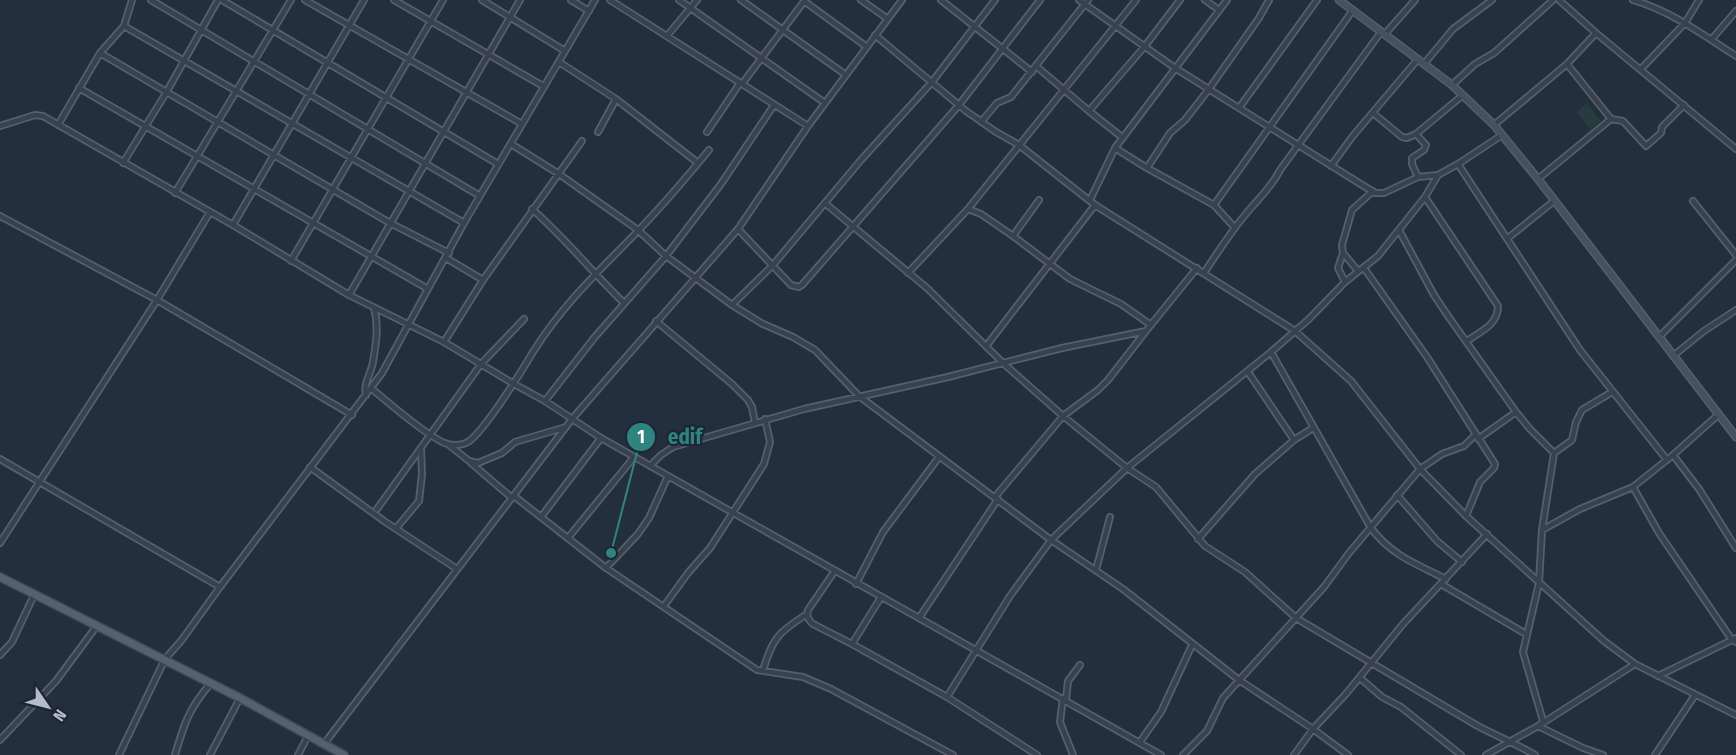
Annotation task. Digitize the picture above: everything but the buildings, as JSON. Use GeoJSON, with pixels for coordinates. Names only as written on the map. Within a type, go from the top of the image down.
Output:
{"type":"FeatureCollection","features":[{"type":"Feature","properties":{"kind":"main road"},"geometry":{"type":"LineString","coordinates":[[0,578],[165,659],[344,755]]}},
{"type":"Feature","properties":{"kind":"street"},"geometry":{"type":"LineString","coordinates":[[58,125],[100,53],[124,26],[132,0]]}},
{"type":"Feature","properties":{"kind":"street"},"geometry":{"type":"LineString","coordinates":[[151,0],[480,196]]}},
{"type":"Feature","properties":{"kind":"street"},"geometry":{"type":"LineString","coordinates":[[123,163],[166,93],[200,29],[220,0],[498,164]]}},
{"type":"Feature","properties":{"kind":"street"},"geometry":{"type":"LineString","coordinates":[[175,193],[291,0]]}},
{"type":"Feature","properties":{"kind":"street"},"geometry":{"type":"LineString","coordinates":[[305,0],[522,124]]}},
{"type":"Feature","properties":{"kind":"street"},"geometry":{"type":"LineString","coordinates":[[233,225],[364,0]]}},
{"type":"Feature","properties":{"kind":"street"},"geometry":{"type":"LineString","coordinates":[[394,0],[543,87]]}},
{"type":"Feature","properties":{"kind":"street"},"geometry":{"type":"LineString","coordinates":[[291,261],[443,0]]}},
{"type":"Feature","properties":{"kind":"street"},"geometry":{"type":"LineString","coordinates":[[482,0],[565,51]]}},
{"type":"Feature","properties":{"kind":"street"},"geometry":{"type":"LineString","coordinates":[[349,295],[424,162],[520,0]]}},
{"type":"Feature","properties":{"kind":"street"},"geometry":{"type":"LineString","coordinates":[[571,0],[589,11]]}},
{"type":"Feature","properties":{"kind":"street"},"geometry":{"type":"LineString","coordinates":[[118,755],[165,659],[181,641],[382,373],[406,325],[448,256],[464,223],[596,0]]}},
{"type":"Feature","properties":{"kind":"street"},"geometry":{"type":"LineString","coordinates":[[610,0],[808,126]]}},
{"type":"Feature","properties":{"kind":"street"},"geometry":{"type":"LineString","coordinates":[[680,0],[825,103]]}},
{"type":"Feature","properties":{"kind":"street"},"geometry":{"type":"LineString","coordinates":[[667,36],[697,0]]}},
{"type":"Feature","properties":{"kind":"street"},"geometry":{"type":"LineString","coordinates":[[741,0],[846,75]]}},
{"type":"Feature","properties":{"kind":"street"},"geometry":{"type":"LineString","coordinates":[[707,132],[804,0],[867,47]]}},
{"type":"Feature","properties":{"kind":"street"},"geometry":{"type":"LineString","coordinates":[[861,0],[888,19]]}},
{"type":"Feature","properties":{"kind":"street"},"geometry":{"type":"LineString","coordinates":[[324,744],[573,418],[738,229],[808,126],[902,0]]}},
{"type":"Feature","properties":{"kind":"street"},"geometry":{"type":"LineString","coordinates":[[941,0],[1032,72]]}},
{"type":"Feature","properties":{"kind":"street"},"geometry":{"type":"LineString","coordinates":[[732,305],[773,265],[861,160],[932,82],[995,0]]}},
{"type":"Feature","properties":{"kind":"street"},"geometry":{"type":"LineString","coordinates":[[738,229],[791,285],[799,287],[802,285],[959,105],[1040,0]]}},
{"type":"Feature","properties":{"kind":"street"},"geometry":{"type":"LineString","coordinates":[[1079,0],[1086,2],[1175,68],[1378,194],[1418,177],[1438,175],[1502,135]]}},
{"type":"Feature","properties":{"kind":"street"},"geometry":{"type":"LineString","coordinates":[[908,273],[968,209],[1136,0]]}},
{"type":"Feature","properties":{"kind":"street"},"geometry":{"type":"LineString","coordinates":[[1089,111],[1145,46],[1180,0]]}},
{"type":"Feature","properties":{"kind":"street"},"geometry":{"type":"LineString","coordinates":[[1205,0],[1220,10]]}},
{"type":"Feature","properties":{"kind":"street"},"geometry":{"type":"LineString","coordinates":[[1090,200],[1115,148],[1227,0]]}},
{"type":"Feature","properties":{"kind":"street"},"geometry":{"type":"LineString","coordinates":[[1147,168],[1170,133],[1185,120],[1209,88],[1259,18],[1269,0]]}},
{"type":"Feature","properties":{"kind":"street"},"geometry":{"type":"LineString","coordinates":[[1239,108],[1317,0]]}},
{"type":"Feature","properties":{"kind":"street"},"geometry":{"type":"LineString","coordinates":[[1339,0],[1452,85],[1494,125],[1735,435]]}},
{"type":"Feature","properties":{"kind":"street"},"geometry":{"type":"LineString","coordinates":[[1204,273],[1234,228],[1273,184],[1280,170],[1383,33],[1415,0]]}},
{"type":"Feature","properties":{"kind":"street"},"geometry":{"type":"LineString","coordinates":[[1424,64],[1453,29],[1492,0]]}},
{"type":"Feature","properties":{"kind":"street"},"geometry":{"type":"LineString","coordinates":[[1452,85],[1475,64],[1494,53],[1553,0]]}},
{"type":"Feature","properties":{"kind":"street"},"geometry":{"type":"LineString","coordinates":[[1559,0],[1736,148]]}},
{"type":"Feature","properties":{"kind":"street"},"geometry":{"type":"LineString","coordinates":[[1633,0],[1651,5],[1685,23],[1736,56]]}},
{"type":"Feature","properties":{"kind":"street"},"geometry":{"type":"LineString","coordinates":[[1651,5],[1654,0]]}},
{"type":"Feature","properties":{"kind":"street"},"geometry":{"type":"LineString","coordinates":[[1641,69],[1685,23],[1699,0]]}},
{"type":"Feature","properties":{"kind":"street"},"geometry":{"type":"LineString","coordinates":[[981,122],[997,103],[1011,97],[1086,2]]}},
{"type":"Feature","properties":{"kind":"street"},"geometry":{"type":"LineString","coordinates":[[1214,205],[1353,10]]}},
{"type":"Feature","properties":{"kind":"street"},"geometry":{"type":"LineString","coordinates":[[1711,40],[1736,11]]}},
{"type":"Feature","properties":{"kind":"street"},"geometry":{"type":"LineString","coordinates":[[124,26],[464,223]]}},
{"type":"Feature","properties":{"kind":"street"},"geometry":{"type":"LineString","coordinates":[[1494,125],[1567,64],[1596,33]]}},
{"type":"Feature","properties":{"kind":"street"},"geometry":{"type":"LineString","coordinates":[[875,35],[959,105],[981,122],[1019,145],[1095,205],[1295,331],[1350,381],[1420,469],[1466,516],[1604,641],[1635,664],[1736,716]]}},
{"type":"Feature","properties":{"kind":"street"},"geometry":{"type":"LineString","coordinates":[[100,53],[448,256],[483,280]]}},
{"type":"Feature","properties":{"kind":"street"},"geometry":{"type":"LineString","coordinates":[[1331,166],[1352,137],[1418,59]]}},
{"type":"Feature","properties":{"kind":"street"},"geometry":{"type":"LineString","coordinates":[[559,62],[616,99],[698,163]]}},
{"type":"Feature","properties":{"kind":"street"},"geometry":{"type":"LineString","coordinates":[[1567,64],[1611,119],[1623,121],[1646,146],[1661,134],[1662,126],[1684,105]]}},
{"type":"Feature","properties":{"kind":"street"},"geometry":{"type":"LineString","coordinates":[[1036,66],[1123,138]]}},
{"type":"Feature","properties":{"kind":"street"},"geometry":{"type":"LineString","coordinates":[[80,88],[428,289]]}},
{"type":"Feature","properties":{"kind":"street"},"geometry":{"type":"LineString","coordinates":[[1373,113],[1402,137],[1407,138],[1416,134],[1463,95]]}},
{"type":"Feature","properties":{"kind":"street"},"geometry":{"type":"LineString","coordinates":[[598,132],[616,99]]}},
{"type":"Feature","properties":{"kind":"street"},"geometry":{"type":"LineString","coordinates":[[545,401],[644,279],[666,256],[721,184],[774,105]]}},
{"type":"Feature","properties":{"kind":"street"},"geometry":{"type":"LineString","coordinates":[[0,126],[35,115],[43,116],[233,225],[349,295],[444,342],[573,418],[601,438],[834,572],[1161,755]]}},
{"type":"Feature","properties":{"kind":"street"},"geometry":{"type":"LineString","coordinates":[[1538,179],[1611,119]]}},
{"type":"Feature","properties":{"kind":"street"},"geometry":{"type":"LineString","coordinates":[[1416,134],[1426,145],[1424,150],[1412,158],[1412,164],[1418,177]]}},
{"type":"Feature","properties":{"kind":"street"},"geometry":{"type":"LineString","coordinates":[[444,342],[483,280],[582,141]]}},
{"type":"Feature","properties":{"kind":"street"},"geometry":{"type":"LineString","coordinates":[[511,144],[559,174],[638,230],[666,256],[732,305],[763,324],[808,345],[859,396],[939,457],[1051,540],[1124,589],[1239,680],[1348,755]]}},
{"type":"Feature","properties":{"kind":"street"},"geometry":{"type":"LineString","coordinates":[[1115,148],[1214,205],[1234,228]]}},
{"type":"Feature","properties":{"kind":"street"},"geometry":{"type":"LineString","coordinates":[[448,445],[467,442],[474,438],[513,384],[555,319],[709,150]]}},
{"type":"Feature","properties":{"kind":"street"},"geometry":{"type":"LineString","coordinates":[[1458,164],[1580,350],[1667,460]]}},
{"type":"Feature","properties":{"kind":"street"},"geometry":{"type":"LineString","coordinates":[[947,697],[1010,596],[1051,540],[1127,468],[1248,372],[1295,331],[1345,282],[1378,256],[1425,197],[1438,175]]}},
{"type":"Feature","properties":{"kind":"street"},"geometry":{"type":"LineString","coordinates":[[1345,282],[1338,268],[1349,214],[1373,191]]}},
{"type":"Feature","properties":{"kind":"street"},"geometry":{"type":"LineString","coordinates":[[1425,197],[1497,306],[1498,313],[1492,324],[1467,341]]}},
{"type":"Feature","properties":{"kind":"street"},"geometry":{"type":"LineString","coordinates":[[1013,236],[1039,200]]}},
{"type":"Feature","properties":{"kind":"street"},"geometry":{"type":"LineString","coordinates":[[1508,238],[1554,201]]}},
{"type":"Feature","properties":{"kind":"street"},"geometry":{"type":"LineString","coordinates":[[1693,201],[1736,255]]}},
{"type":"Feature","properties":{"kind":"street"},"geometry":{"type":"LineString","coordinates":[[826,204],[908,273],[1063,416],[1127,468],[1156,487],[1205,546],[1245,572],[1296,618],[1476,725],[1512,741],[1534,755]]}},
{"type":"Feature","properties":{"kind":"street"},"geometry":{"type":"LineString","coordinates":[[987,345],[1095,205]]}},
{"type":"Feature","properties":{"kind":"street"},"geometry":{"type":"LineString","coordinates":[[532,209],[555,229],[624,303]]}},
{"type":"Feature","properties":{"kind":"street"},"geometry":{"type":"LineString","coordinates":[[968,209],[986,217],[1080,286],[1121,304],[1151,325]]}},
{"type":"Feature","properties":{"kind":"street"},"geometry":{"type":"LineString","coordinates":[[0,543],[157,300],[210,212]]}},
{"type":"Feature","properties":{"kind":"street"},"geometry":{"type":"LineString","coordinates":[[0,216],[157,300],[352,415]]}},
{"type":"Feature","properties":{"kind":"street"},"geometry":{"type":"LineString","coordinates":[[1399,230],[1434,295],[1516,412],[1554,453]]}},
{"type":"Feature","properties":{"kind":"street"},"geometry":{"type":"LineString","coordinates":[[1343,252],[1358,272]]}},
{"type":"Feature","properties":{"kind":"street"},"geometry":{"type":"LineString","coordinates":[[1659,337],[1736,260]]}},
{"type":"Feature","properties":{"kind":"street"},"geometry":{"type":"LineString","coordinates":[[919,618],[952,571],[997,498],[1063,416],[1103,385],[1197,268]]}},
{"type":"Feature","properties":{"kind":"street"},"geometry":{"type":"LineString","coordinates":[[1364,268],[1426,357],[1495,466],[1480,482],[1466,516]]}},
{"type":"Feature","properties":{"kind":"street"},"geometry":{"type":"LineString","coordinates":[[366,395],[364,387],[373,363],[378,320],[374,308]]}},
{"type":"Feature","properties":{"kind":"street"},"geometry":{"type":"LineString","coordinates":[[1673,356],[1704,331],[1736,310]]}},
{"type":"Feature","properties":{"kind":"street"},"geometry":{"type":"LineString","coordinates":[[377,326],[390,317]]}},
{"type":"Feature","properties":{"kind":"street"},"geometry":{"type":"LineString","coordinates":[[377,509],[481,364],[524,319]]}},
{"type":"Feature","properties":{"kind":"street"},"geometry":{"type":"LineString","coordinates":[[656,321],[748,400],[755,423]]}},
{"type":"Feature","properties":{"kind":"street"},"geometry":{"type":"LineString","coordinates":[[650,466],[673,447],[765,420],[1072,346],[1146,331]]}},
{"type":"Feature","properties":{"kind":"street"},"geometry":{"type":"LineString","coordinates":[[1271,352],[1371,528],[1391,550],[1446,579]]}},
{"type":"Feature","properties":{"kind":"street"},"geometry":{"type":"LineString","coordinates":[[1248,372],[1294,440]]}},
{"type":"Feature","properties":{"kind":"street"},"geometry":{"type":"LineString","coordinates":[[371,388],[606,568],[757,670],[803,677],[831,689],[953,755]]}},
{"type":"Feature","properties":{"kind":"street"},"geometry":{"type":"LineString","coordinates":[[1543,721],[1523,652],[1539,583],[1542,530],[1554,453],[1572,440],[1576,422],[1582,410],[1612,392]]}},
{"type":"Feature","properties":{"kind":"street"},"geometry":{"type":"LineString","coordinates":[[1183,755],[1207,731],[1223,698],[1324,587],[1348,553],[1420,469],[1442,454],[1464,446],[1516,412]]}},
{"type":"Feature","properties":{"kind":"street"},"geometry":{"type":"LineString","coordinates":[[1542,530],[1580,509],[1633,487],[1718,415]]}},
{"type":"Feature","properties":{"kind":"street"},"geometry":{"type":"LineString","coordinates":[[664,606],[710,548],[764,464],[770,442],[765,420]]}},
{"type":"Feature","properties":{"kind":"street"},"geometry":{"type":"LineString","coordinates":[[469,461],[473,463],[484,461],[502,453],[515,442],[566,427]]}},
{"type":"Feature","properties":{"kind":"street"},"geometry":{"type":"LineString","coordinates":[[1198,539],[1255,474],[1294,440],[1313,428]]}},
{"type":"Feature","properties":{"kind":"street"},"geometry":{"type":"LineString","coordinates":[[541,517],[601,438]]}},
{"type":"Feature","properties":{"kind":"street"},"geometry":{"type":"LineString","coordinates":[[398,526],[419,501],[422,474],[421,448]]}},
{"type":"Feature","properties":{"kind":"street"},"geometry":{"type":"LineString","coordinates":[[1673,455],[1699,489],[1736,548]]}},
{"type":"Feature","properties":{"kind":"street"},"geometry":{"type":"LineString","coordinates":[[568,538],[634,457]]}},
{"type":"Feature","properties":{"kind":"street"},"geometry":{"type":"LineString","coordinates":[[856,584],[883,532],[939,457]]}},
{"type":"Feature","properties":{"kind":"street"},"geometry":{"type":"LineString","coordinates":[[0,459],[220,587]]}},
{"type":"Feature","properties":{"kind":"street"},"geometry":{"type":"LineString","coordinates":[[310,467],[384,521],[457,569]]}},
{"type":"Feature","properties":{"kind":"street"},"geometry":{"type":"LineString","coordinates":[[606,568],[638,534],[649,518],[668,476]]}},
{"type":"Feature","properties":{"kind":"street"},"geometry":{"type":"LineString","coordinates":[[1633,487],[1659,533],[1735,640],[1658,676]]}},
{"type":"Feature","properties":{"kind":"street"},"geometry":{"type":"LineString","coordinates":[[1397,495],[1422,525],[1462,562]]}},
{"type":"Feature","properties":{"kind":"street"},"geometry":{"type":"LineString","coordinates":[[1096,570],[1110,517]]}},
{"type":"Feature","properties":{"kind":"street"},"geometry":{"type":"LineString","coordinates":[[1294,755],[1313,729],[1360,678],[1371,662],[1487,534]]}},
{"type":"Feature","properties":{"kind":"street"},"geometry":{"type":"LineString","coordinates":[[763,671],[768,651],[776,638],[807,614],[834,572]]}},
{"type":"Feature","properties":{"kind":"street"},"geometry":{"type":"LineString","coordinates":[[1441,584],[1526,634]]}},
{"type":"Feature","properties":{"kind":"street"},"geometry":{"type":"LineString","coordinates":[[0,655],[12,642],[34,595]]}},
{"type":"Feature","properties":{"kind":"street"},"geometry":{"type":"LineString","coordinates":[[852,644],[881,597]]}},
{"type":"Feature","properties":{"kind":"street"},"geometry":{"type":"LineString","coordinates":[[807,614],[813,624],[947,697],[1037,755]]}},
{"type":"Feature","properties":{"kind":"street"},"geometry":{"type":"LineString","coordinates":[[0,740],[56,681],[96,627]]}},
{"type":"Feature","properties":{"kind":"street"},"geometry":{"type":"LineString","coordinates":[[1140,742],[1161,712],[1192,645]]}},
{"type":"Feature","properties":{"kind":"street"},"geometry":{"type":"LineString","coordinates":[[1486,755],[1538,726],[1635,664]]}},
{"type":"Feature","properties":{"kind":"street"},"geometry":{"type":"LineString","coordinates":[[1073,755],[1060,722],[1068,681],[1080,665]]}},
{"type":"Feature","properties":{"kind":"street"},"geometry":{"type":"LineString","coordinates":[[1360,678],[1461,755]]}},
{"type":"Feature","properties":{"kind":"street"},"geometry":{"type":"LineString","coordinates":[[175,755],[186,720],[196,700],[211,683]]}},
{"type":"Feature","properties":{"kind":"street"},"geometry":{"type":"LineString","coordinates":[[1654,755],[1695,695]]}},
{"type":"Feature","properties":{"kind":"street"},"geometry":{"type":"LineString","coordinates":[[210,755],[240,698]]}},
{"type":"Feature","properties":{"kind":"street"},"geometry":{"type":"LineString","coordinates":[[1538,726],[1603,755]]}},
{"type":"Feature","properties":{"kind":"street"},"geometry":{"type":"LineString","coordinates":[[298,755],[308,736]]}},
{"type":"Feature","properties":{"kind":"green space"},"geometry":{"type":"Polygon","coordinates":[[[1587,103],[1601,121],[1590,129],[1577,112],[1587,103]]]}},
{"type":"Feature","properties":{"kind":"place","name":"edif"},"geometry":{"type":"Point","coordinates":[611,553]}}]}
